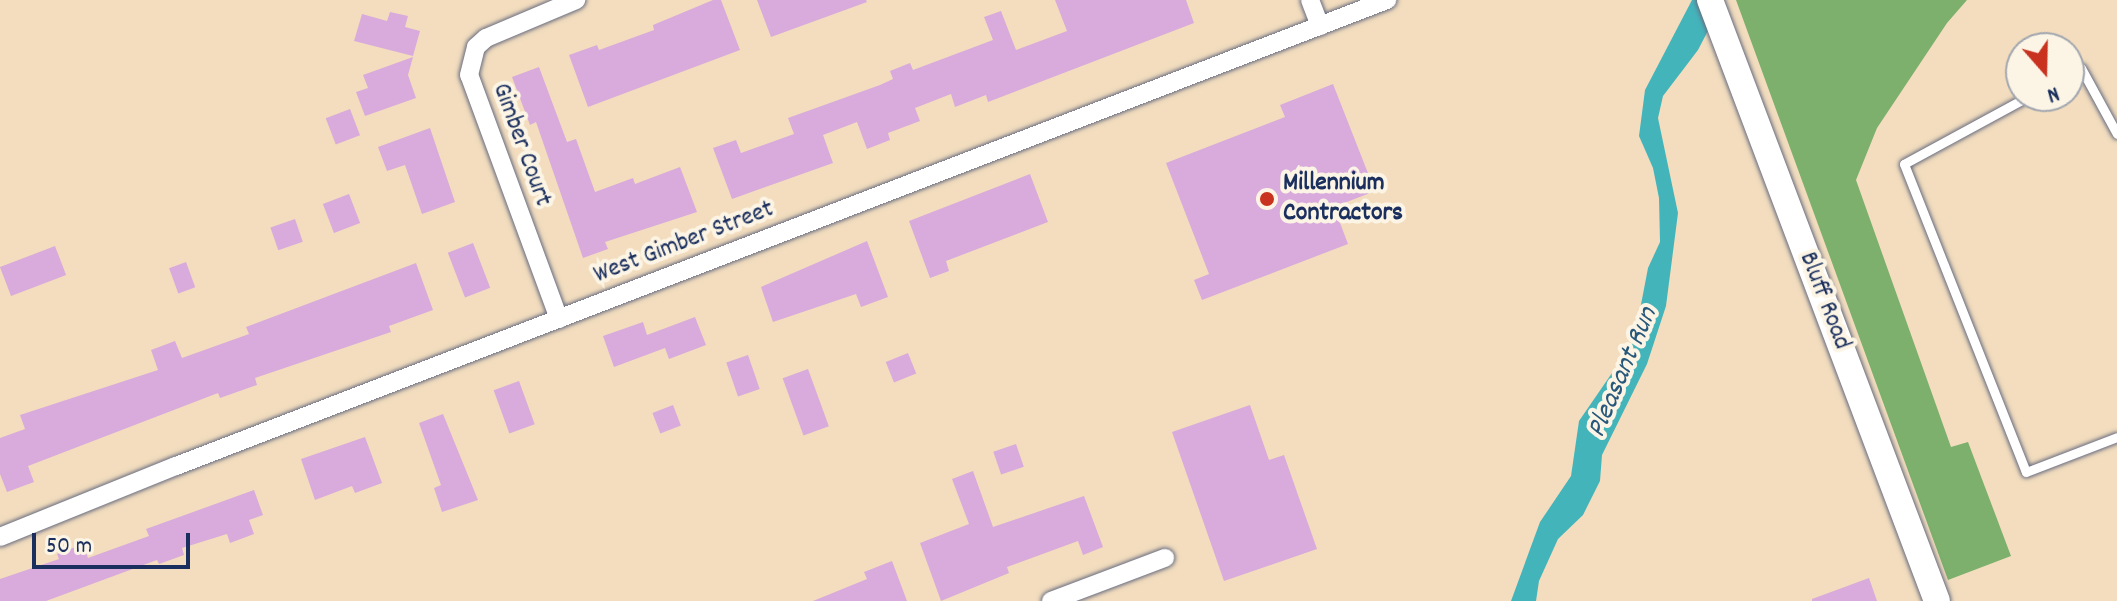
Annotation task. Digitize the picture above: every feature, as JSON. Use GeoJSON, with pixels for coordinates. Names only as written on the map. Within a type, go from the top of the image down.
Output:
{"type":"FeatureCollection","features":[{"type":"Feature","properties":{"kind":"main road","name":"Bluff Road"},"geometry":{"type":"LineString","coordinates":[[1710,0],[1937,601]]}},
{"type":"Feature","properties":{"kind":"street","name":"Gimber Court"},"geometry":{"type":"LineString","coordinates":[[559,319],[469,75],[476,47],[486,38],[576,0]]}},
{"type":"Feature","properties":{"kind":"street"},"geometry":{"type":"LineString","coordinates":[[1310,0],[1320,26]]}},
{"type":"Feature","properties":{"kind":"street","name":"West Gimber Street"},"geometry":{"type":"LineString","coordinates":[[0,537],[1387,0]]}},
{"type":"Feature","properties":{"kind":"street"},"geometry":{"type":"LineString","coordinates":[[1051,601],[1165,558]]}},
{"type":"Feature","properties":{"kind":"lane"},"geometry":{"type":"LineString","coordinates":[[2085,75],[2117,134]]}},
{"type":"Feature","properties":{"kind":"lane"},"geometry":{"type":"LineString","coordinates":[[2005,109],[1904,164],[2026,472],[2117,437]]}},
{"type":"Feature","properties":{"kind":"green space"},"geometry":{"type":"Polygon","coordinates":[[[1736,0],[1967,0],[1947,23],[1877,128],[1856,180],[1951,447],[1968,442],[2011,556],[1948,580],[1736,0]]]}},
{"type":"Feature","properties":{"kind":"water","name":"Pleasant Run"},"geometry":{"type":"Polygon","coordinates":[[[1692,0],[1724,0],[1698,50],[1663,96],[1658,118],[1678,213],[1666,306],[1647,364],[1602,455],[1600,481],[1583,515],[1558,539],[1539,581],[1536,601],[1511,601],[1540,522],[1571,476],[1579,421],[1634,341],[1648,268],[1660,242],[1659,198],[1653,168],[1639,136],[1645,90],[1692,0]]]}},
{"type":"Feature","properties":{"kind":"building"},"geometry":{"type":"Polygon","coordinates":[[[713,0],[721,0],[740,50],[588,107],[569,55],[597,45],[599,50],[654,30],[653,25],[713,0]]]}},
{"type":"Feature","properties":{"kind":"building"},"geometry":{"type":"Polygon","coordinates":[[[757,0],[866,0],[867,2],[771,37],[757,0]]]}},
{"type":"Feature","properties":{"kind":"building"},"geometry":{"type":"Polygon","coordinates":[[[1055,0],[1186,0],[1194,23],[988,102],[986,95],[955,107],[951,94],[915,108],[920,121],[888,133],[890,140],[867,149],[857,122],[823,135],[833,163],[732,199],[713,148],[736,140],[741,153],[794,134],[788,118],[880,85],[893,79],[890,71],[910,63],[913,70],[993,40],[984,17],[1001,11],[1016,50],[1067,31],[1055,0]]]}},
{"type":"Feature","properties":{"kind":"building"},"geometry":{"type":"Polygon","coordinates":[[[390,12],[408,16],[405,27],[420,31],[413,56],[354,41],[362,14],[387,21],[390,12]]]}},
{"type":"Feature","properties":{"kind":"building"},"geometry":{"type":"Polygon","coordinates":[[[413,57],[408,75],[416,98],[365,116],[356,92],[368,88],[363,75],[413,57]]]}},
{"type":"Feature","properties":{"kind":"building"},"geometry":{"type":"Polygon","coordinates":[[[539,67],[567,142],[576,139],[595,192],[633,178],[635,184],[680,167],[697,212],[605,242],[608,249],[583,258],[536,122],[530,125],[512,77],[539,67]]]}},
{"type":"Feature","properties":{"kind":"building","name":"Millennium Contractors"},"geometry":{"type":"Polygon","coordinates":[[[1333,84],[1375,191],[1334,207],[1348,244],[1202,300],[1194,280],[1209,274],[1166,163],[1285,117],[1280,105],[1333,84]]]}},
{"type":"Feature","properties":{"kind":"building"},"geometry":{"type":"Polygon","coordinates":[[[350,109],[360,135],[336,144],[326,118],[350,109]]]}},
{"type":"Feature","properties":{"kind":"building"},"geometry":{"type":"Polygon","coordinates":[[[430,128],[455,202],[422,214],[405,165],[387,171],[378,147],[430,128]]]}},
{"type":"Feature","properties":{"kind":"building"},"geometry":{"type":"Polygon","coordinates":[[[1030,174],[1048,222],[946,261],[949,271],[930,278],[909,221],[1030,174]]]}},
{"type":"Feature","properties":{"kind":"building"},"geometry":{"type":"Polygon","coordinates":[[[349,194],[360,223],[334,233],[323,204],[349,194]]]}},
{"type":"Feature","properties":{"kind":"building"},"geometry":{"type":"Polygon","coordinates":[[[295,219],[303,242],[278,250],[270,227],[295,219]]]}},
{"type":"Feature","properties":{"kind":"building"},"geometry":{"type":"Polygon","coordinates":[[[867,241],[888,297],[861,307],[856,294],[773,322],[761,287],[867,241]]]}},
{"type":"Feature","properties":{"kind":"building"},"geometry":{"type":"Polygon","coordinates":[[[473,243],[490,288],[465,297],[448,253],[473,243]]]}},
{"type":"Feature","properties":{"kind":"building"},"geometry":{"type":"Polygon","coordinates":[[[55,246],[66,275],[11,296],[0,267],[55,246]]]}},
{"type":"Feature","properties":{"kind":"building"},"geometry":{"type":"Polygon","coordinates":[[[186,262],[195,287],[178,294],[169,268],[186,262]]]}},
{"type":"Feature","properties":{"kind":"building"},"geometry":{"type":"Polygon","coordinates":[[[416,263],[433,310],[389,326],[391,332],[255,378],[257,385],[220,398],[218,393],[28,466],[34,482],[7,492],[0,474],[0,438],[25,429],[20,415],[158,370],[151,350],[175,341],[182,358],[249,334],[246,327],[416,263]]]}},
{"type":"Feature","properties":{"kind":"building"},"geometry":{"type":"Polygon","coordinates":[[[695,317],[706,345],[669,359],[665,348],[614,367],[603,336],[643,322],[647,335],[695,317]]]}},
{"type":"Feature","properties":{"kind":"building"},"geometry":{"type":"Polygon","coordinates":[[[908,353],[916,373],[894,382],[886,362],[908,353]]]}},
{"type":"Feature","properties":{"kind":"building"},"geometry":{"type":"Polygon","coordinates":[[[748,355],[760,389],[738,397],[726,362],[748,355]]]}},
{"type":"Feature","properties":{"kind":"building"},"geometry":{"type":"Polygon","coordinates":[[[808,369],[829,426],[803,436],[783,378],[808,369]]]}},
{"type":"Feature","properties":{"kind":"building"},"geometry":{"type":"Polygon","coordinates":[[[519,381],[535,424],[509,433],[494,390],[519,381]]]}},
{"type":"Feature","properties":{"kind":"building"},"geometry":{"type":"Polygon","coordinates":[[[673,405],[681,426],[660,433],[652,413],[673,405]]]}},
{"type":"Feature","properties":{"kind":"building"},"geometry":{"type":"Polygon","coordinates":[[[1250,405],[1269,460],[1284,455],[1317,549],[1224,581],[1172,432],[1250,405]]]}},
{"type":"Feature","properties":{"kind":"building"},"geometry":{"type":"Polygon","coordinates":[[[443,414],[478,500],[442,512],[434,488],[441,485],[419,423],[443,414]]]}},
{"type":"Feature","properties":{"kind":"building"},"geometry":{"type":"Polygon","coordinates":[[[365,437],[382,483],[355,493],[352,486],[315,500],[301,459],[365,437]]]}},
{"type":"Feature","properties":{"kind":"building"},"geometry":{"type":"Polygon","coordinates":[[[1016,444],[1024,467],[1001,475],[993,452],[1016,444]]]}},
{"type":"Feature","properties":{"kind":"building"},"geometry":{"type":"Polygon","coordinates":[[[973,471],[993,527],[1084,496],[1103,547],[1083,555],[1078,541],[1007,567],[1009,573],[941,601],[920,543],[969,524],[952,479],[973,471]]]}},
{"type":"Feature","properties":{"kind":"building"},"geometry":{"type":"Polygon","coordinates":[[[254,490],[263,515],[249,520],[254,534],[230,543],[227,534],[182,548],[184,555],[159,564],[157,560],[46,601],[0,601],[0,579],[59,559],[57,554],[83,544],[88,558],[149,536],[146,529],[254,490]]]}},
{"type":"Feature","properties":{"kind":"building"},"geometry":{"type":"Polygon","coordinates":[[[892,561],[907,601],[813,601],[867,579],[864,572],[892,561]]]}},
{"type":"Feature","properties":{"kind":"building"},"geometry":{"type":"Polygon","coordinates":[[[1869,578],[1877,601],[1812,601],[1812,599],[1869,578]]]}},
{"type":"Feature","properties":{"kind":"place","name":"Millennium Contractors"},"geometry":{"type":"Point","coordinates":[1267,199]}}]}
